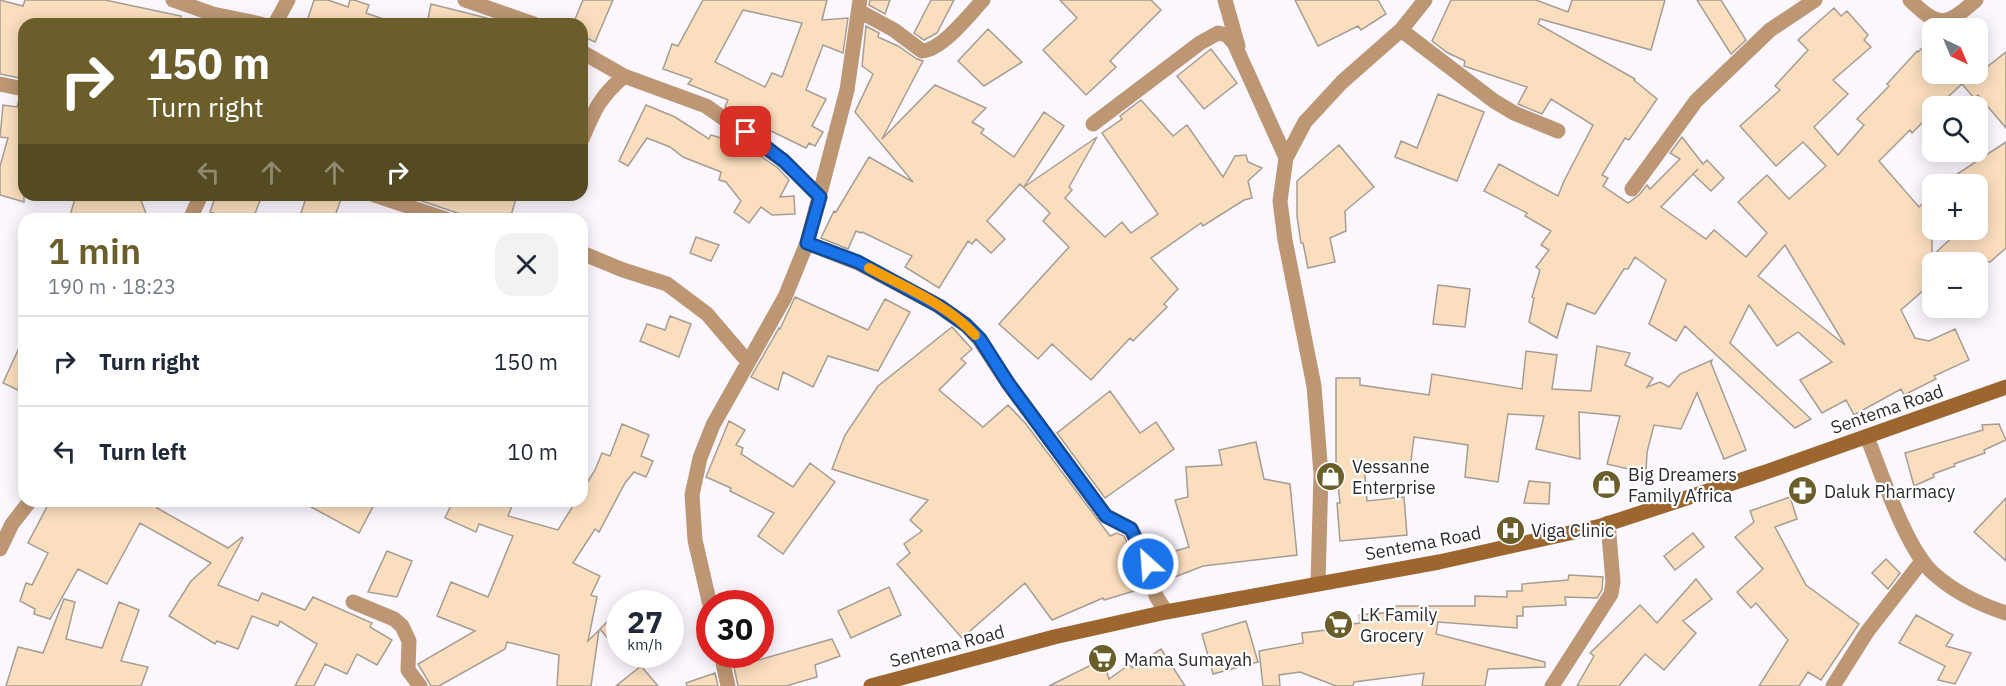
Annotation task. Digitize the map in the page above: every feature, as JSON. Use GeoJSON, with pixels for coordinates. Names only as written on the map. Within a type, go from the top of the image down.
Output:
{"type":"FeatureCollection","features":[{"type":"Feature","properties":{"kind":"main road","name":"Sentema Road"},"geometry":{"type":"LineString","coordinates":[[871,686],[1054,637],[1166,612],[1439,561],[1608,523],[1867,437],[2006,387]]}},
{"type":"Feature","properties":{"kind":"street"},"geometry":{"type":"LineString","coordinates":[[173,0],[232,18]]}},
{"type":"Feature","properties":{"kind":"street"},"geometry":{"type":"LineString","coordinates":[[278,18],[288,0]]}},
{"type":"Feature","properties":{"kind":"street"},"geometry":{"type":"LineString","coordinates":[[465,0],[517,18]]}},
{"type":"Feature","properties":{"kind":"street"},"geometry":{"type":"LineString","coordinates":[[707,590],[695,540],[692,495],[700,458],[713,424],[785,297],[807,243],[847,90],[859,6],[922,51],[926,51],[952,32],[983,0]]}},
{"type":"Feature","properties":{"kind":"street"},"geometry":{"type":"LineString","coordinates":[[1225,0],[1240,57]]}},
{"type":"Feature","properties":{"kind":"street"},"geometry":{"type":"LineString","coordinates":[[1318,583],[1321,474],[1314,386],[1282,220],[1280,201],[1286,158],[1305,122],[1342,82],[1401,30],[1425,0]]}},
{"type":"Feature","properties":{"kind":"street"},"geometry":{"type":"LineString","coordinates":[[1632,189],[1696,101],[1770,30],[1815,0]]}},
{"type":"Feature","properties":{"kind":"street"},"geometry":{"type":"LineString","coordinates":[[1910,0],[1929,16],[1945,22],[1957,17],[1976,0]]}},
{"type":"Feature","properties":{"kind":"street"},"geometry":{"type":"LineString","coordinates":[[1401,30],[1494,101],[1558,131]]}},
{"type":"Feature","properties":{"kind":"street"},"geometry":{"type":"LineString","coordinates":[[1093,124],[1210,36],[1218,33],[1227,35],[1234,43],[1286,158]]}},
{"type":"Feature","properties":{"kind":"street"},"geometry":{"type":"LineString","coordinates":[[588,55],[624,76],[706,106],[784,161],[820,197]]}},
{"type":"Feature","properties":{"kind":"street"},"geometry":{"type":"LineString","coordinates":[[588,124],[596,105],[624,76]]}},
{"type":"Feature","properties":{"kind":"street"},"geometry":{"type":"LineString","coordinates":[[0,84],[18,88]]}},
{"type":"Feature","properties":{"kind":"street"},"geometry":{"type":"LineString","coordinates":[[392,201],[428,213]]}},
{"type":"Feature","properties":{"kind":"street"},"geometry":{"type":"LineString","coordinates":[[807,243],[858,262],[939,306],[966,325],[980,339],[1014,392],[1106,516],[1131,529],[1148,564],[1156,596],[1166,612]]}},
{"type":"Feature","properties":{"kind":"street"},"geometry":{"type":"LineString","coordinates":[[588,255],[667,284],[707,314],[748,362]]}},
{"type":"Feature","properties":{"kind":"street"},"geometry":{"type":"LineString","coordinates":[[1867,437],[1899,516],[1922,561],[1958,591],[2006,613]]}},
{"type":"Feature","properties":{"kind":"street"},"geometry":{"type":"LineString","coordinates":[[0,549],[12,524],[25,507]]}},
{"type":"Feature","properties":{"kind":"street"},"geometry":{"type":"LineString","coordinates":[[1552,686],[1611,594],[1613,582],[1608,523]]}},
{"type":"Feature","properties":{"kind":"street"},"geometry":{"type":"LineString","coordinates":[[1833,686],[1867,632],[1922,561]]}},
{"type":"Feature","properties":{"kind":"street"},"geometry":{"type":"LineString","coordinates":[[353,602],[394,619],[402,626],[409,641],[408,670],[420,686]]}},
{"type":"Feature","properties":{"kind":"street"},"geometry":{"type":"LineString","coordinates":[[724,668],[728,686]]}},
{"type":"Feature","properties":{"kind":"building"},"geometry":{"type":"Polygon","coordinates":[[[0,0],[23,6],[25,0],[105,0],[181,16],[181,18],[18,18],[18,78],[0,74],[0,0]]]}},
{"type":"Feature","properties":{"kind":"building"},"geometry":{"type":"Polygon","coordinates":[[[314,0],[328,0],[348,7],[350,0],[354,0],[369,5],[366,13],[380,18],[308,18],[314,0]]]}},
{"type":"Feature","properties":{"kind":"building"},"geometry":{"type":"Polygon","coordinates":[[[583,0],[613,0],[595,42],[588,39],[588,18],[576,18],[583,0]]]}},
{"type":"Feature","properties":{"kind":"building"},"geometry":{"type":"Polygon","coordinates":[[[703,0],[827,0],[822,20],[848,18],[843,53],[823,45],[806,90],[826,99],[812,126],[823,132],[815,146],[809,143],[806,148],[728,110],[725,107],[728,100],[688,84],[692,79],[663,69],[672,44],[678,46],[703,0]],[[743,10],[715,62],[765,87],[772,73],[782,77],[802,23],[743,10]]]}},
{"type":"Feature","properties":{"kind":"building"},"geometry":{"type":"Polygon","coordinates":[[[870,0],[890,0],[885,14],[869,5],[870,0]]]}},
{"type":"Feature","properties":{"kind":"building"},"geometry":{"type":"Polygon","coordinates":[[[931,0],[954,0],[937,33],[924,40],[914,33],[931,0]]]}},
{"type":"Feature","properties":{"kind":"building"},"geometry":{"type":"Polygon","coordinates":[[[1060,0],[1151,0],[1161,10],[1110,61],[1116,67],[1086,95],[1043,50],[1077,18],[1060,0]]]}},
{"type":"Feature","properties":{"kind":"building"},"geometry":{"type":"Polygon","coordinates":[[[1295,0],[1378,0],[1386,14],[1361,30],[1358,26],[1318,46],[1295,0]]]}},
{"type":"Feature","properties":{"kind":"building"},"geometry":{"type":"Polygon","coordinates":[[[1451,0],[1536,0],[1568,12],[1572,0],[1665,0],[1651,50],[1540,19],[1538,24],[1635,79],[1657,99],[1629,140],[1625,138],[1602,175],[1608,178],[1603,186],[1628,203],[1647,185],[1650,189],[1680,159],[1670,153],[1682,137],[1703,164],[1707,160],[1724,178],[1711,191],[1693,174],[1661,207],[1706,239],[1714,230],[1746,257],[1767,233],[1738,202],[1767,175],[1789,199],[1826,166],[1803,142],[1776,166],[1740,126],[1780,90],[1775,86],[1808,50],[1798,40],[1834,8],[1841,16],[1847,11],[1868,35],[1864,40],[1871,47],[1833,80],[1848,94],[1814,127],[1838,155],[1864,125],[1857,119],[1889,86],[1887,84],[1917,51],[1922,48],[1922,84],[1962,84],[1949,96],[1922,96],[1922,123],[1912,133],[1910,130],[1879,161],[1919,207],[1922,204],[1922,240],[1932,240],[1932,252],[1922,252],[1922,292],[1901,310],[1915,338],[1929,341],[1955,329],[1969,360],[1934,376],[1936,379],[1904,395],[1901,389],[1854,415],[1846,400],[1822,413],[1800,380],[1832,362],[1798,332],[1777,346],[1749,305],[1730,343],[1811,419],[1795,428],[1685,326],[1676,341],[1649,324],[1666,280],[1635,257],[1628,269],[1624,269],[1595,314],[1567,303],[1557,338],[1529,322],[1534,298],[1532,297],[1540,270],[1536,267],[1549,250],[1541,245],[1551,231],[1525,216],[1527,213],[1484,191],[1499,164],[1558,196],[1593,125],[1551,99],[1542,114],[1518,104],[1527,87],[1464,66],[1465,61],[1448,53],[1432,41],[1451,0]],[[1785,245],[1758,276],[1845,345],[1785,245]]]}},
{"type":"Feature","properties":{"kind":"building"},"geometry":{"type":"Polygon","coordinates":[[[1697,0],[1721,0],[1746,40],[1731,54],[1697,0]]]}},
{"type":"Feature","properties":{"kind":"building"},"geometry":{"type":"Polygon","coordinates":[[[431,4],[487,18],[428,18],[431,4]]]}},
{"type":"Feature","properties":{"kind":"building"},"geometry":{"type":"Polygon","coordinates":[[[866,26],[879,33],[878,37],[923,61],[882,139],[935,85],[986,108],[972,122],[984,129],[981,133],[1014,157],[1044,112],[1064,126],[1024,187],[1097,137],[1069,187],[1072,190],[1065,198],[1105,237],[1122,222],[1131,233],[1158,214],[1102,133],[1122,119],[1120,116],[1141,100],[1173,136],[1187,125],[1223,177],[1235,156],[1246,155],[1248,162],[1262,168],[1248,181],[1252,198],[1244,200],[1203,226],[1201,223],[1151,258],[1178,289],[1164,304],[1167,307],[1133,341],[1130,338],[1091,380],[1052,344],[1038,359],[999,324],[1069,247],[1043,221],[1050,213],[1020,184],[987,221],[1005,239],[991,253],[976,239],[972,244],[968,241],[939,288],[905,267],[912,256],[862,232],[856,231],[848,249],[821,238],[834,211],[836,212],[869,157],[913,182],[855,112],[873,74],[862,66],[866,26]]]}},
{"type":"Feature","properties":{"kind":"building"},"geometry":{"type":"Polygon","coordinates":[[[988,29],[1022,62],[984,86],[958,61],[988,29]]]}},
{"type":"Feature","properties":{"kind":"building"},"geometry":{"type":"Polygon","coordinates":[[[1211,49],[1237,83],[1204,109],[1177,76],[1211,49]]]}},
{"type":"Feature","properties":{"kind":"building"},"geometry":{"type":"Polygon","coordinates":[[[2006,52],[2006,128],[1988,107],[1988,96],[1972,96],[1962,84],[1988,84],[1988,66],[2006,52]]]}},
{"type":"Feature","properties":{"kind":"building"},"geometry":{"type":"Polygon","coordinates":[[[1438,94],[1484,112],[1457,181],[1395,157],[1401,141],[1417,148],[1438,94]]]}},
{"type":"Feature","properties":{"kind":"building"},"geometry":{"type":"Polygon","coordinates":[[[18,104],[18,200],[0,195],[0,166],[8,138],[0,137],[3,105],[17,107],[18,104]]]}},
{"type":"Feature","properties":{"kind":"building"},"geometry":{"type":"Polygon","coordinates":[[[646,105],[675,117],[709,139],[711,135],[744,145],[778,168],[789,180],[780,197],[794,196],[795,214],[772,215],[761,207],[749,223],[734,212],[741,201],[726,182],[719,180],[721,172],[683,157],[670,147],[647,138],[628,166],[619,161],[646,105]]]}},
{"type":"Feature","properties":{"kind":"building"},"geometry":{"type":"Polygon","coordinates":[[[2006,142],[2006,248],[1988,262],[1988,252],[1936,252],[1949,240],[1988,240],[1988,174],[1957,174],[1976,162],[1988,162],[1988,154],[2006,142]]]}},
{"type":"Feature","properties":{"kind":"building"},"geometry":{"type":"Polygon","coordinates":[[[1339,145],[1374,187],[1345,211],[1346,231],[1330,238],[1335,262],[1308,268],[1297,216],[1297,181],[1339,145]]]}},
{"type":"Feature","properties":{"kind":"building"},"geometry":{"type":"Polygon","coordinates":[[[74,201],[141,201],[146,213],[71,213],[74,201]]]}},
{"type":"Feature","properties":{"kind":"building"},"geometry":{"type":"Polygon","coordinates":[[[214,201],[260,201],[255,213],[210,212],[214,201]]]}},
{"type":"Feature","properties":{"kind":"building"},"geometry":{"type":"Polygon","coordinates":[[[305,201],[340,201],[336,213],[301,213],[305,201]]]}},
{"type":"Feature","properties":{"kind":"building"},"geometry":{"type":"Polygon","coordinates":[[[422,201],[515,201],[512,213],[457,213],[422,201]]]}},
{"type":"Feature","properties":{"kind":"building"},"geometry":{"type":"Polygon","coordinates":[[[696,237],[719,245],[711,261],[690,253],[696,237]]]}},
{"type":"Feature","properties":{"kind":"building"},"geometry":{"type":"Polygon","coordinates":[[[1438,285],[1470,289],[1465,327],[1433,324],[1438,285]]]}},
{"type":"Feature","properties":{"kind":"building"},"geometry":{"type":"Polygon","coordinates":[[[795,297],[868,330],[885,299],[910,312],[878,371],[828,356],[813,387],[783,372],[778,390],[751,377],[780,329],[795,297]]]}},
{"type":"Feature","properties":{"kind":"building"},"geometry":{"type":"Polygon","coordinates":[[[670,316],[691,324],[679,357],[640,341],[647,324],[665,330],[670,316]]]}},
{"type":"Feature","properties":{"kind":"building"},"geometry":{"type":"Polygon","coordinates":[[[952,327],[972,349],[961,359],[966,363],[939,390],[983,427],[1008,405],[1026,424],[1110,536],[1117,533],[1124,536],[1139,567],[1144,588],[1104,600],[1103,598],[1052,620],[1025,583],[962,638],[897,564],[910,553],[904,544],[922,531],[910,520],[928,500],[832,469],[845,435],[878,386],[952,327]]]}},
{"type":"Feature","properties":{"kind":"building"},"geometry":{"type":"Polygon","coordinates":[[[1597,346],[1630,353],[1625,365],[1653,378],[1647,387],[1660,382],[1669,387],[1680,374],[1712,360],[1711,363],[1746,450],[1724,459],[1697,393],[1681,429],[1654,425],[1647,452],[1646,473],[1607,464],[1620,416],[1579,412],[1580,459],[1536,449],[1544,416],[1508,414],[1498,482],[1465,477],[1468,445],[1414,437],[1410,469],[1364,463],[1367,501],[1404,497],[1407,535],[1340,541],[1337,503],[1340,503],[1336,465],[1336,378],[1360,378],[1360,385],[1429,395],[1432,374],[1522,389],[1526,351],[1557,355],[1552,389],[1591,391],[1597,346]]]}},
{"type":"Feature","properties":{"kind":"building"},"geometry":{"type":"Polygon","coordinates":[[[18,350],[18,390],[3,383],[18,350]]]}},
{"type":"Feature","properties":{"kind":"building"},"geometry":{"type":"Polygon","coordinates":[[[1110,391],[1140,433],[1156,422],[1174,449],[1105,498],[1057,433],[1110,391]]]}},
{"type":"Feature","properties":{"kind":"building"},"geometry":{"type":"Polygon","coordinates":[[[729,421],[745,430],[736,445],[743,448],[741,454],[793,487],[810,463],[835,482],[783,554],[758,536],[774,513],[730,491],[731,488],[706,477],[729,421]]]}},
{"type":"Feature","properties":{"kind":"building"},"geometry":{"type":"Polygon","coordinates":[[[622,424],[649,435],[641,456],[653,461],[646,477],[634,472],[625,483],[599,532],[595,529],[573,563],[600,576],[591,595],[597,597],[588,641],[599,630],[591,686],[557,686],[559,655],[507,642],[505,649],[439,686],[431,686],[418,664],[475,631],[437,616],[451,582],[488,597],[513,536],[479,524],[476,532],[445,518],[450,507],[512,507],[508,516],[558,530],[572,507],[588,507],[588,481],[602,453],[610,456],[622,424]]]}},
{"type":"Feature","properties":{"kind":"building"},"geometry":{"type":"Polygon","coordinates":[[[1999,424],[2006,440],[1984,450],[1985,453],[1933,474],[1934,477],[1914,486],[1905,453],[1983,430],[1982,425],[1999,424]]]}},
{"type":"Feature","properties":{"kind":"building"},"geometry":{"type":"Polygon","coordinates":[[[1256,442],[1264,479],[1290,484],[1297,555],[1203,566],[1162,582],[1155,557],[1189,547],[1175,500],[1188,497],[1186,467],[1222,465],[1219,450],[1256,442]]]}},
{"type":"Feature","properties":{"kind":"building"},"geometry":{"type":"Polygon","coordinates":[[[1529,481],[1550,483],[1549,504],[1524,503],[1529,481]]]}},
{"type":"Feature","properties":{"kind":"building"},"geometry":{"type":"Polygon","coordinates":[[[1790,497],[1797,519],[1775,527],[1806,585],[1859,624],[1821,680],[1808,672],[1799,686],[1759,686],[1788,640],[1756,603],[1751,608],[1737,592],[1763,569],[1735,537],[1754,522],[1750,511],[1790,497]]]}},
{"type":"Feature","properties":{"kind":"building"},"geometry":{"type":"Polygon","coordinates":[[[2006,498],[2006,561],[1974,532],[2006,498]]]}},
{"type":"Feature","properties":{"kind":"building"},"geometry":{"type":"Polygon","coordinates":[[[47,507],[157,507],[228,548],[243,538],[218,585],[258,601],[262,593],[305,610],[313,597],[372,623],[370,627],[392,640],[377,665],[357,654],[347,674],[325,664],[314,686],[295,686],[317,644],[280,621],[278,626],[252,616],[238,649],[217,641],[215,644],[169,616],[191,581],[211,563],[140,523],[107,584],[78,569],[50,619],[34,614],[35,609],[20,601],[26,583],[32,585],[48,553],[28,543],[47,507]]]}},
{"type":"Feature","properties":{"kind":"building"},"geometry":{"type":"Polygon","coordinates":[[[311,507],[373,507],[359,533],[311,507]]]}},
{"type":"Feature","properties":{"kind":"building"},"geometry":{"type":"Polygon","coordinates":[[[1693,533],[1704,547],[1675,570],[1664,556],[1693,533]]]}},
{"type":"Feature","properties":{"kind":"building"},"geometry":{"type":"Polygon","coordinates":[[[387,551],[412,561],[397,597],[368,592],[387,551]]]}},
{"type":"Feature","properties":{"kind":"building"},"geometry":{"type":"Polygon","coordinates":[[[1886,559],[1900,573],[1888,589],[1872,573],[1886,559]]]}},
{"type":"Feature","properties":{"kind":"building"},"geometry":{"type":"Polygon","coordinates":[[[1569,575],[1603,577],[1602,590],[1597,598],[1565,597],[1566,605],[1523,607],[1523,616],[1517,616],[1517,628],[1438,622],[1436,634],[1545,662],[1545,667],[1488,669],[1485,686],[1422,686],[1424,673],[1354,682],[1353,686],[1336,686],[1300,672],[1279,675],[1280,686],[1263,686],[1259,651],[1303,643],[1302,633],[1326,630],[1326,627],[1360,623],[1359,615],[1395,612],[1396,606],[1475,606],[1475,596],[1507,597],[1507,591],[1522,591],[1522,584],[1568,580],[1569,575]]]}},
{"type":"Feature","properties":{"kind":"building"},"geometry":{"type":"Polygon","coordinates":[[[1696,579],[1712,599],[1683,621],[1696,633],[1664,670],[1645,654],[1619,686],[1577,686],[1594,656],[1590,653],[1640,605],[1657,623],[1696,579]]]}},
{"type":"Feature","properties":{"kind":"building"},"geometry":{"type":"Polygon","coordinates":[[[889,587],[901,615],[851,638],[838,611],[889,587]]]}},
{"type":"Feature","properties":{"kind":"building"},"geometry":{"type":"Polygon","coordinates":[[[64,599],[75,602],[66,639],[102,648],[119,602],[139,610],[121,661],[148,667],[141,686],[6,686],[18,647],[43,653],[64,599]]]}},
{"type":"Feature","properties":{"kind":"building"},"geometry":{"type":"Polygon","coordinates":[[[1916,615],[1953,635],[1946,646],[1971,653],[1955,684],[1938,680],[1945,666],[1899,643],[1916,615]]]}},
{"type":"Feature","properties":{"kind":"building"},"geometry":{"type":"Polygon","coordinates":[[[1246,621],[1258,662],[1213,674],[1202,634],[1246,621]]]}},
{"type":"Feature","properties":{"kind":"building"},"geometry":{"type":"Polygon","coordinates":[[[606,623],[606,636],[600,629],[606,623]]]}},
{"type":"Feature","properties":{"kind":"building"},"geometry":{"type":"Polygon","coordinates":[[[832,639],[840,656],[815,665],[817,677],[786,686],[738,686],[734,668],[774,668],[774,656],[832,639]]]}},
{"type":"Feature","properties":{"kind":"building"},"geometry":{"type":"Polygon","coordinates":[[[1161,649],[1185,686],[1049,686],[1103,659],[1109,679],[1130,664],[1132,668],[1161,649]]]}},
{"type":"Feature","properties":{"kind":"building"},"geometry":{"type":"Polygon","coordinates":[[[638,668],[643,668],[658,686],[616,686],[638,668]]]}},
{"type":"Feature","properties":{"kind":"building"},"geometry":{"type":"Polygon","coordinates":[[[715,673],[718,686],[687,686],[686,683],[715,673]]]}},
{"type":"Feature","properties":{"kind":"slow traffic"},"geometry":{"type":"LineString","coordinates":[[869,268],[939,306],[966,325],[975,335]]}},
{"type":"Feature","properties":{"kind":"place","name":"Vessanne Enterprise"},"geometry":{"type":"Point","coordinates":[1331,476]}},
{"type":"Feature","properties":{"kind":"place","name":"Big Dreamers Family Africa"},"geometry":{"type":"Point","coordinates":[1607,484]}},
{"type":"Feature","properties":{"kind":"place","name":"Daluk Pharmacy"},"geometry":{"type":"Point","coordinates":[1803,491]}},
{"type":"Feature","properties":{"kind":"place","name":"Viga Clinic"},"geometry":{"type":"Point","coordinates":[1510,530]}},
{"type":"Feature","properties":{"kind":"place","name":"LK Family Grocery"},"geometry":{"type":"Point","coordinates":[1339,624]}},
{"type":"Feature","properties":{"kind":"place","name":"Mama Sumayah"},"geometry":{"type":"Point","coordinates":[1103,659]}},
{"type":"Feature","properties":{"kind":"route"},"geometry":{"type":"LineString","coordinates":[[746,132],[784,161],[820,197],[807,243],[858,262],[939,306],[966,325],[980,339],[1039,427],[1106,516],[1131,529],[1148,564]]}}]}
